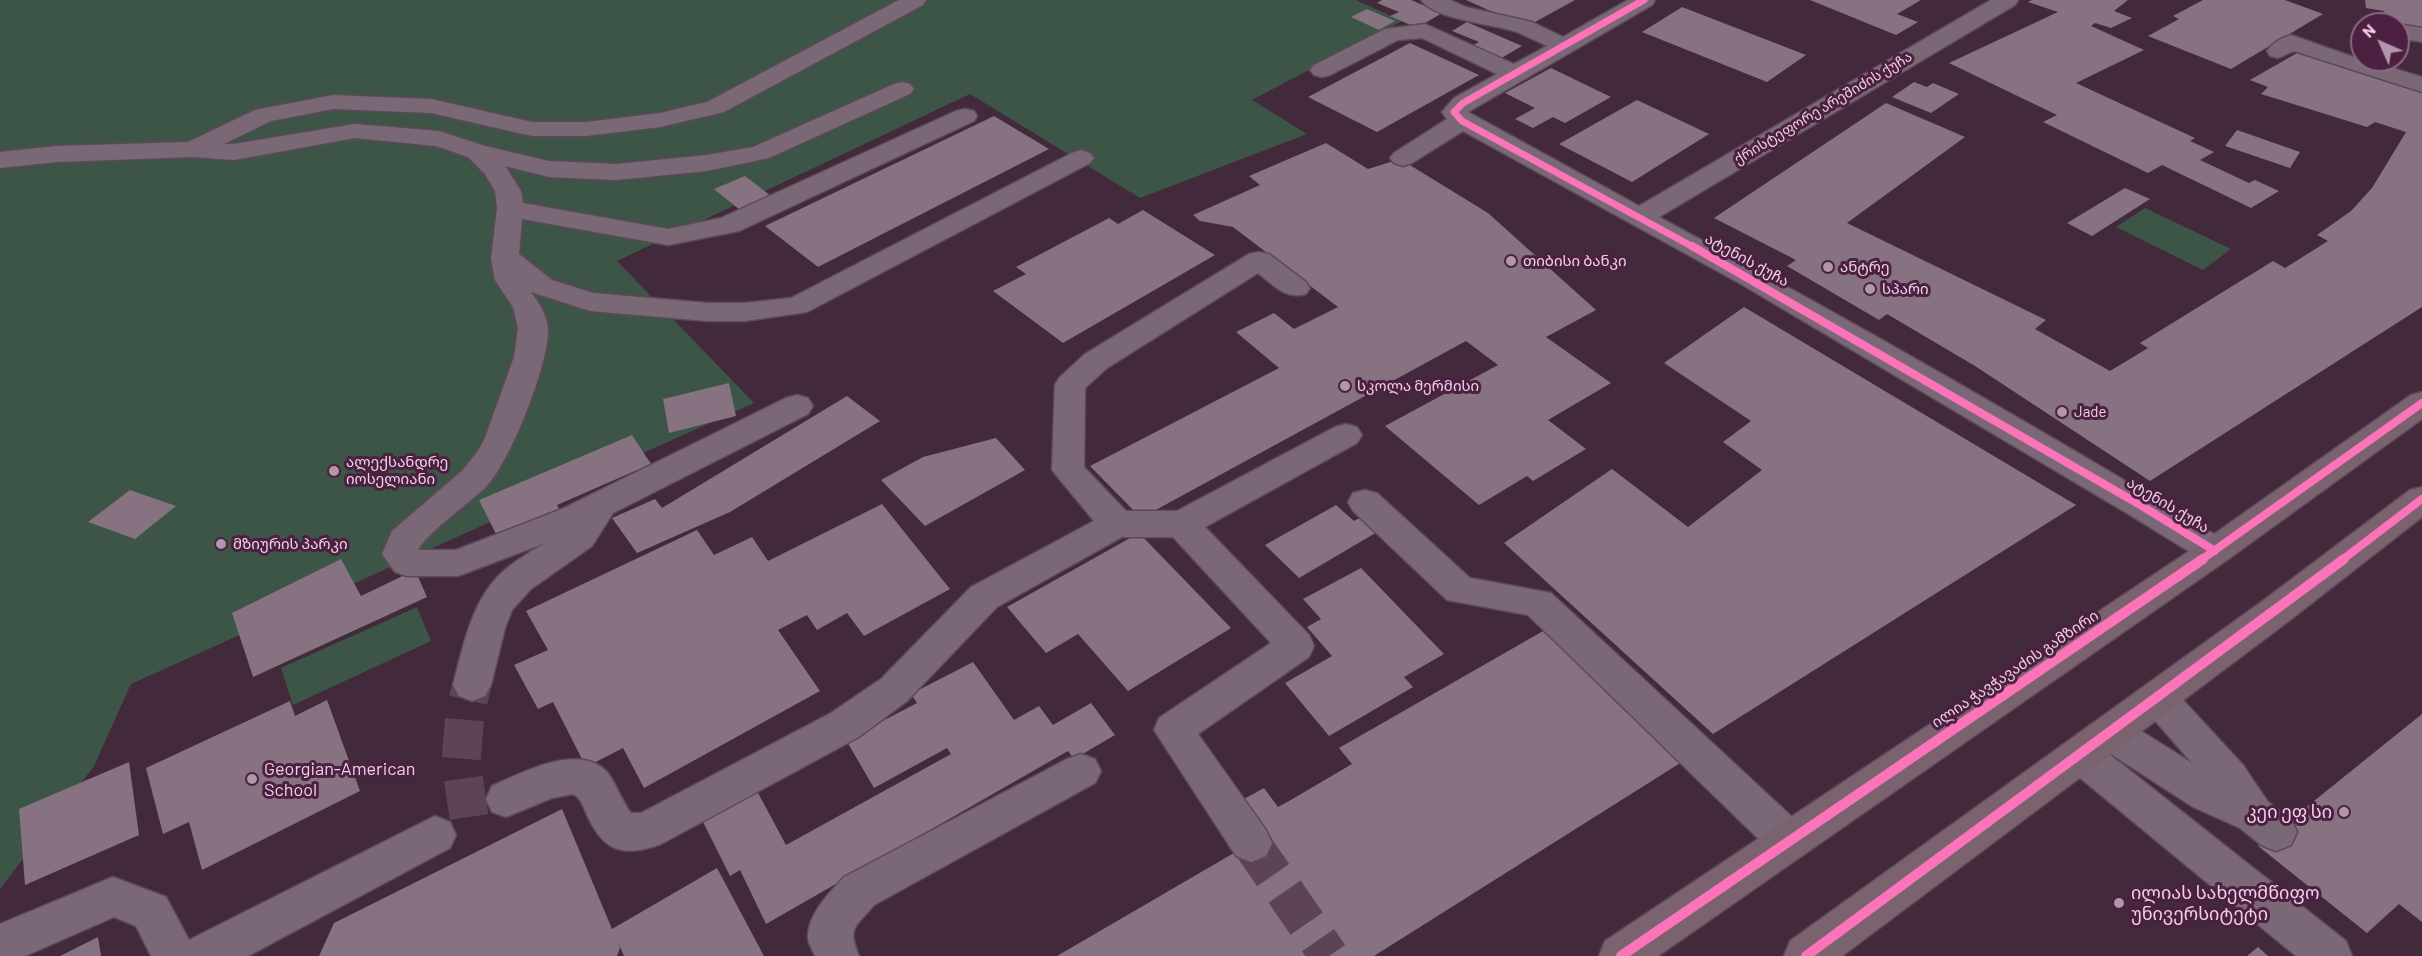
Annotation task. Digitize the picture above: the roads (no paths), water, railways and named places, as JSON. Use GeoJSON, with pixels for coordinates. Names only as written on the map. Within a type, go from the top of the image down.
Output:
{"type":"FeatureCollection","features":[{"type":"Feature","properties":{"kind":"main road","name":"ილია ჭავჭავაძის გამზირი"},"geometry":{"type":"LineString","coordinates":[[1621,956],[2215,551],[2422,403]]}},
{"type":"Feature","properties":{"kind":"main road"},"geometry":{"type":"LineString","coordinates":[[1806,956],[2096,744],[2422,499]]}},
{"type":"Feature","properties":{"kind":"street"},"geometry":{"type":"LineString","coordinates":[[193,149],[264,115],[333,102],[431,106],[532,129],[586,129],[660,120],[715,107],[915,0]]}},
{"type":"Feature","properties":{"kind":"street"},"geometry":{"type":"LineString","coordinates":[[1432,0],[1459,12],[1524,27],[1565,46]]}},
{"type":"Feature","properties":{"kind":"street"},"geometry":{"type":"LineString","coordinates":[[1403,158],[1462,121],[1454,112],[1463,103],[1644,0]]}},
{"type":"Feature","properties":{"kind":"street","name":"ქრისტეფორე არეშიძის ქუჩა"},"geometry":{"type":"LineString","coordinates":[[1639,217],[2007,0]]}},
{"type":"Feature","properties":{"kind":"street"},"geometry":{"type":"LineString","coordinates":[[1322,70],[1393,34],[1425,31],[1515,74]]}},
{"type":"Feature","properties":{"kind":"street"},"geometry":{"type":"LineString","coordinates":[[2278,51],[2291,42],[2350,58]]}},
{"type":"Feature","properties":{"kind":"street"},"geometry":{"type":"LineString","coordinates":[[2391,72],[2422,85]]}},
{"type":"Feature","properties":{"kind":"street"},"geometry":{"type":"LineString","coordinates":[[0,160],[57,154],[193,149],[234,152],[355,131],[440,139],[477,152],[549,169],[616,172],[707,164],[760,153],[902,89]]}},
{"type":"Feature","properties":{"kind":"street"},"geometry":{"type":"LineString","coordinates":[[510,208],[668,237],[729,225],[965,116]]}},
{"type":"Feature","properties":{"kind":"street","name":"ატენის ქუჩა"},"geometry":{"type":"LineString","coordinates":[[1462,121],[1761,284],[2215,551]]}},
{"type":"Feature","properties":{"kind":"street"},"geometry":{"type":"LineString","coordinates":[[477,152],[495,170],[508,191],[510,208],[505,257],[509,280],[527,307],[533,328],[529,357],[501,438],[490,458],[475,478],[404,540],[399,554],[407,563],[458,563],[574,518],[797,406]]}},
{"type":"Feature","properties":{"kind":"street"},"geometry":{"type":"LineString","coordinates":[[505,257],[542,286],[590,302],[707,312],[746,312],[797,306],[1081,158]]}},
{"type":"Feature","properties":{"kind":"street"},"geometry":{"type":"LineString","coordinates":[[1117,524],[1068,470],[1070,385],[1096,361],[1259,260],[1296,288]]}},
{"type":"Feature","properties":{"kind":"street"},"geometry":{"type":"LineString","coordinates":[[506,799],[548,781],[578,776],[593,785],[608,814],[621,832],[646,831],[845,725],[894,690],[984,597],[1117,524],[1182,524],[1346,435]]}},
{"type":"Feature","properties":{"kind":"street"},"geometry":{"type":"LineString","coordinates":[[1365,502],[1460,590],[1538,603],[1789,841]]}},
{"type":"Feature","properties":{"kind":"street"},"geometry":{"type":"LineString","coordinates":[[472,685],[487,628],[497,603],[518,579],[580,537],[603,504]]}},
{"type":"Feature","properties":{"kind":"street"},"geometry":{"type":"LineString","coordinates":[[1182,524],[1296,646],[1173,730],[1251,843]]}},
{"type":"Feature","properties":{"kind":"street"},"geometry":{"type":"LineString","coordinates":[[2096,744],[2207,794],[2265,824],[2229,777],[2158,698]]}},
{"type":"Feature","properties":{"kind":"street"},"geometry":{"type":"LineString","coordinates":[[2096,744],[2330,956]]}},
{"type":"Feature","properties":{"kind":"street"},"geometry":{"type":"LineString","coordinates":[[837,956],[830,938],[835,919],[859,891],[1081,771]]}},
{"type":"Feature","properties":{"kind":"street"},"geometry":{"type":"LineString","coordinates":[[204,956],[435,835]]}},
{"type":"Feature","properties":{"kind":"street"},"geometry":{"type":"LineString","coordinates":[[0,945],[113,897],[151,910],[174,956]]}},
{"type":"Feature","properties":{"kind":"tunnel"},"geometry":{"type":"LineString","coordinates":[[469,817],[461,761],[465,713],[472,685]]}},
{"type":"Feature","properties":{"kind":"tunnel"},"geometry":{"type":"LineString","coordinates":[[1251,843],[1329,956]]}},
{"type":"Feature","properties":{"kind":"place","name":"თიბისი ბანკი"},"geometry":{"type":"Point","coordinates":[1511,261]}},
{"type":"Feature","properties":{"kind":"place","name":"ანტრე"},"geometry":{"type":"Point","coordinates":[1828,267]}},
{"type":"Feature","properties":{"kind":"place","name":"სპარი"},"geometry":{"type":"Point","coordinates":[1870,289]}},
{"type":"Feature","properties":{"kind":"place","name":"სკოლა მერმისი"},"geometry":{"type":"Point","coordinates":[1345,386]}},
{"type":"Feature","properties":{"kind":"place","name":"Jade"},"geometry":{"type":"Point","coordinates":[2062,412]}},
{"type":"Feature","properties":{"kind":"place","name":"ალექსანდრე იოსელიანი"},"geometry":{"type":"Point","coordinates":[334,471]}},
{"type":"Feature","properties":{"kind":"place","name":"მზიურის პარკი"},"geometry":{"type":"Point","coordinates":[221,544]}},
{"type":"Feature","properties":{"kind":"place","name":"Georgian-American School"},"geometry":{"type":"Point","coordinates":[252,779]}},
{"type":"Feature","properties":{"kind":"place","name":"კეი ეფ სი"},"geometry":{"type":"Point","coordinates":[2344,812]}},
{"type":"Feature","properties":{"kind":"place","name":"ილიას სახელმწიფო უნივერსიტეტი"},"geometry":{"type":"Point","coordinates":[2119,903]}}]}
